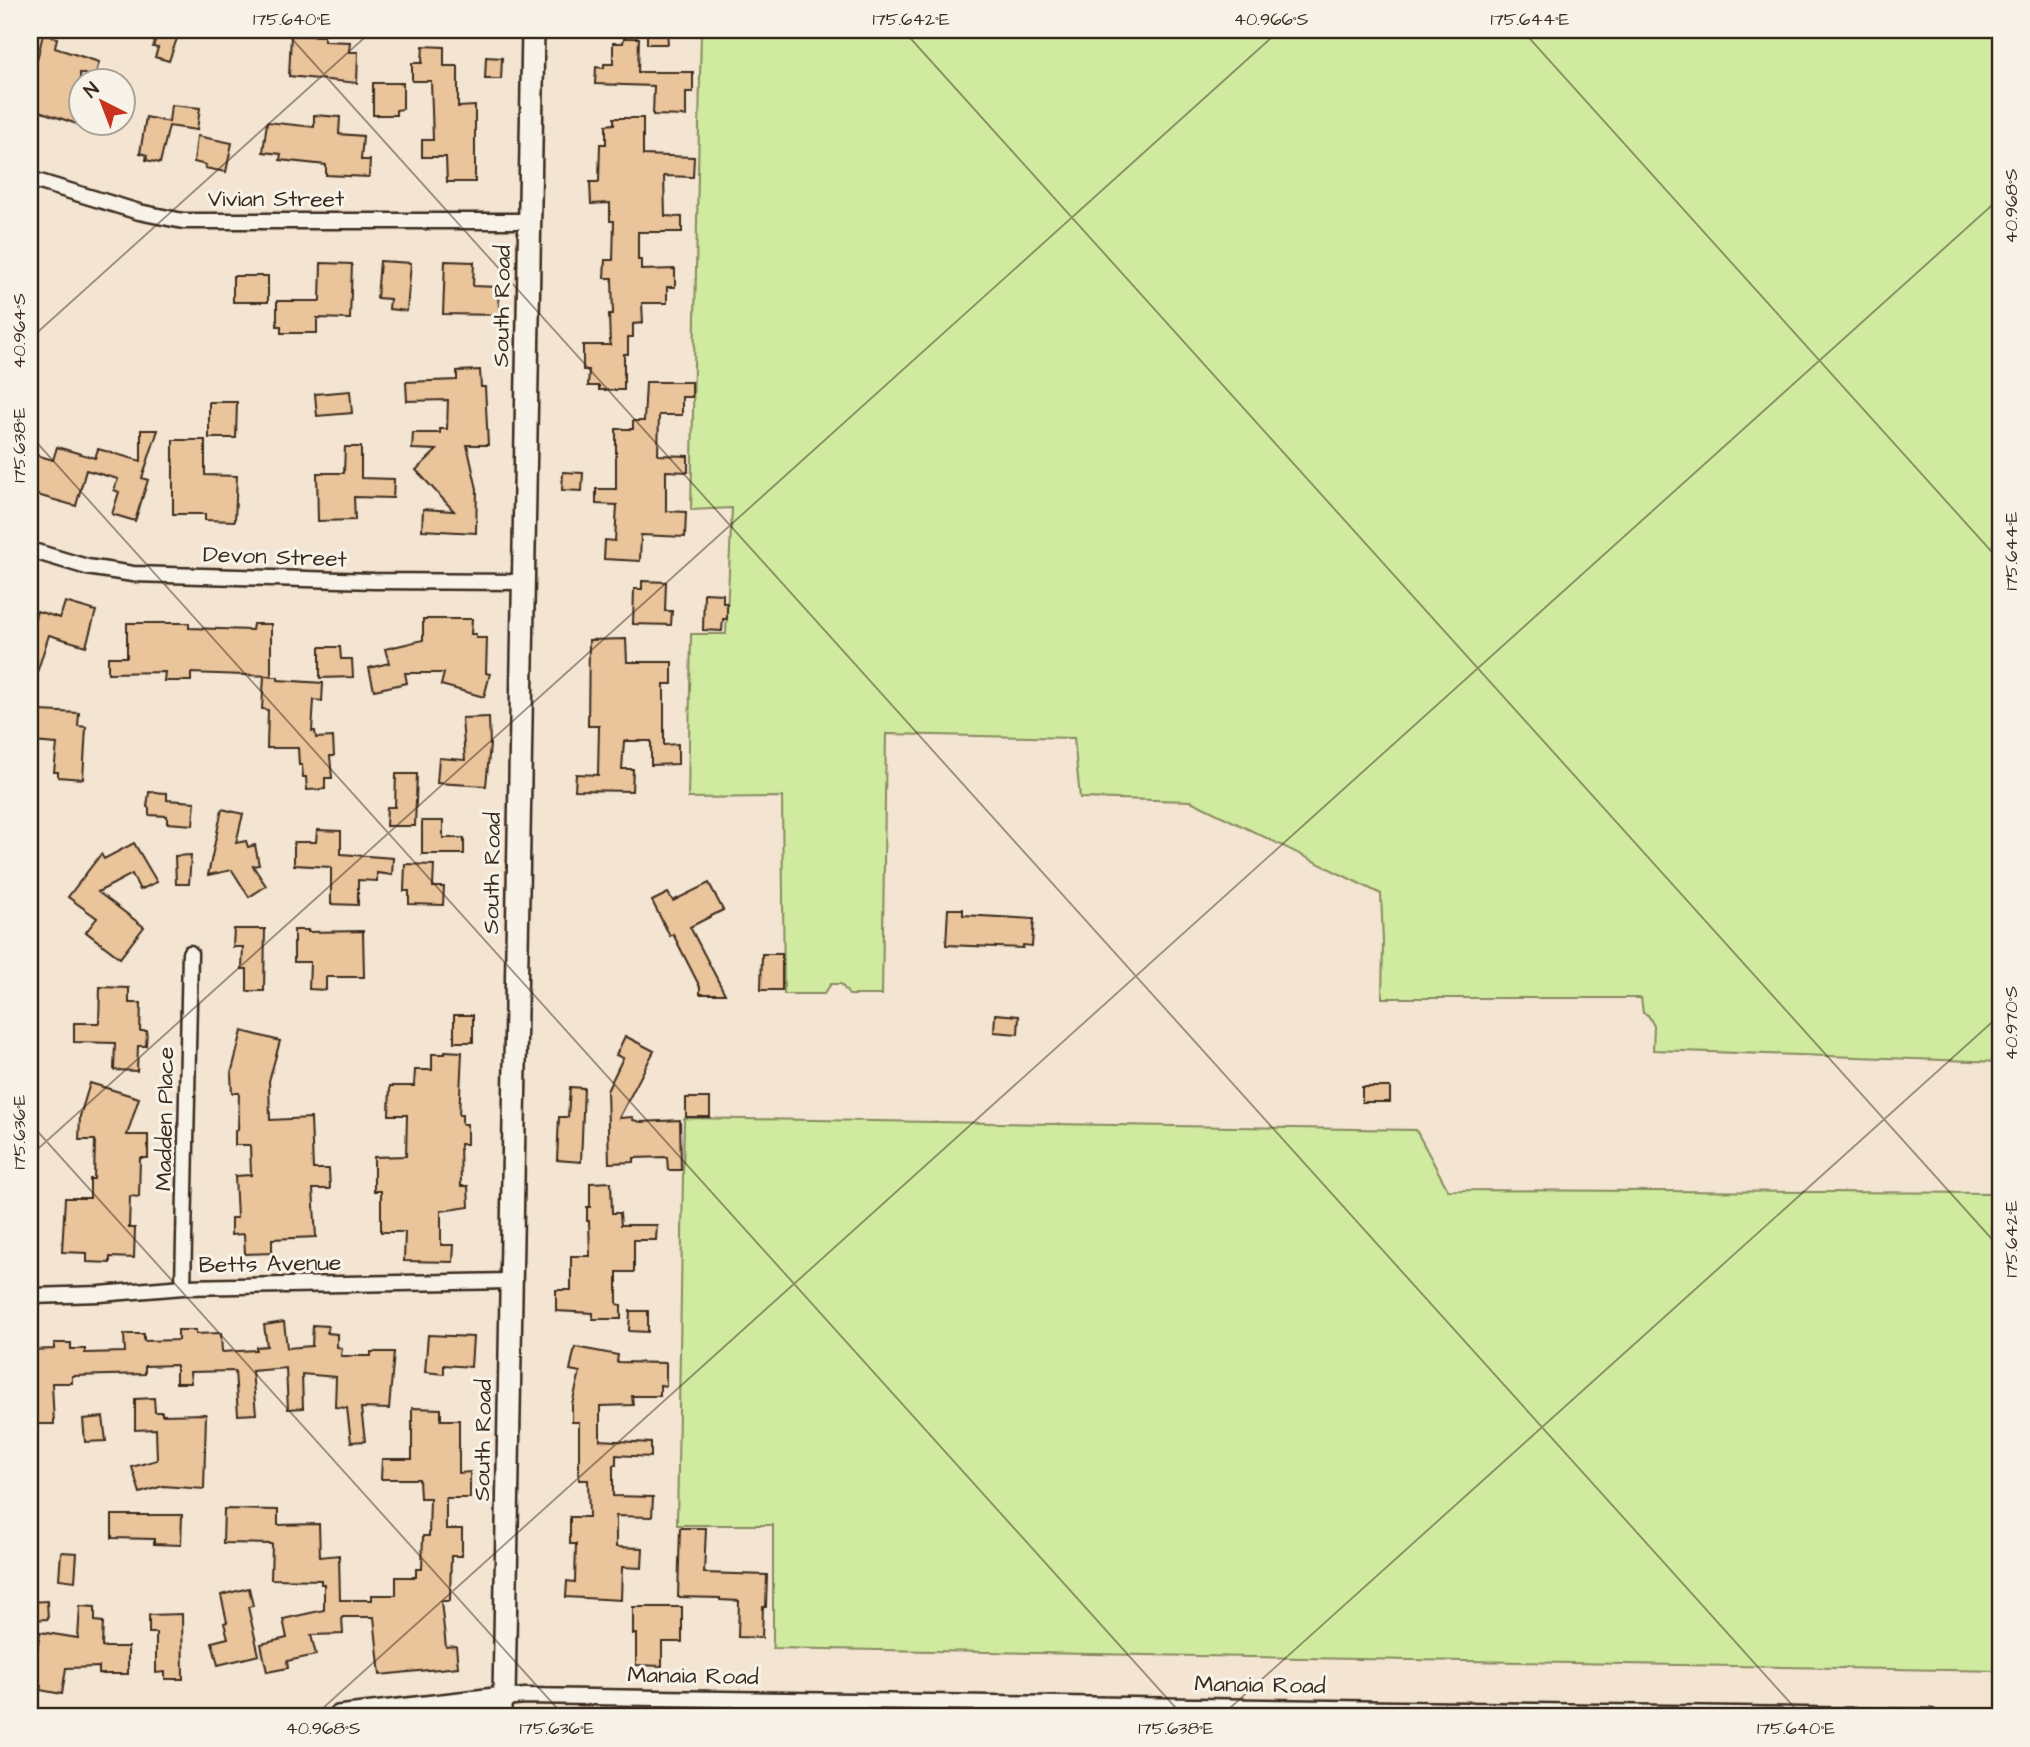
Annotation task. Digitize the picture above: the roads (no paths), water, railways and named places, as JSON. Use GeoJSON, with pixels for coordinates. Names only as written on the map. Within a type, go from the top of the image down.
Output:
{"type":"FeatureCollection","features":[{"type":"Feature","properties":{"kind":"street","name":"South Road"},"geometry":{"type":"LineString","coordinates":[[504,1707],[533,30]]}},
{"type":"Feature","properties":{"kind":"street","name":"Vivian Street"},"geometry":{"type":"LineString","coordinates":[[30,179],[139,212],[183,221],[529,221]]}},
{"type":"Feature","properties":{"kind":"street","name":"Devon Street"},"geometry":{"type":"LineString","coordinates":[[30,550],[87,567],[133,574],[522,582]]}},
{"type":"Feature","properties":{"kind":"street","name":"Madden Place"},"geometry":{"type":"LineString","coordinates":[[183,1287],[190,953]]}},
{"type":"Feature","properties":{"kind":"street","name":"Betts Avenue"},"geometry":{"type":"LineString","coordinates":[[30,1296],[100,1294],[183,1287],[512,1281]]}},
{"type":"Feature","properties":{"kind":"street","name":"Manaia Road"},"geometry":{"type":"LineString","coordinates":[[504,1707],[538,1696],[1931,1717]]}},
{"type":"Feature","properties":{"kind":"street"},"geometry":{"type":"LineString","coordinates":[[338,1717],[504,1707]]}}]}
